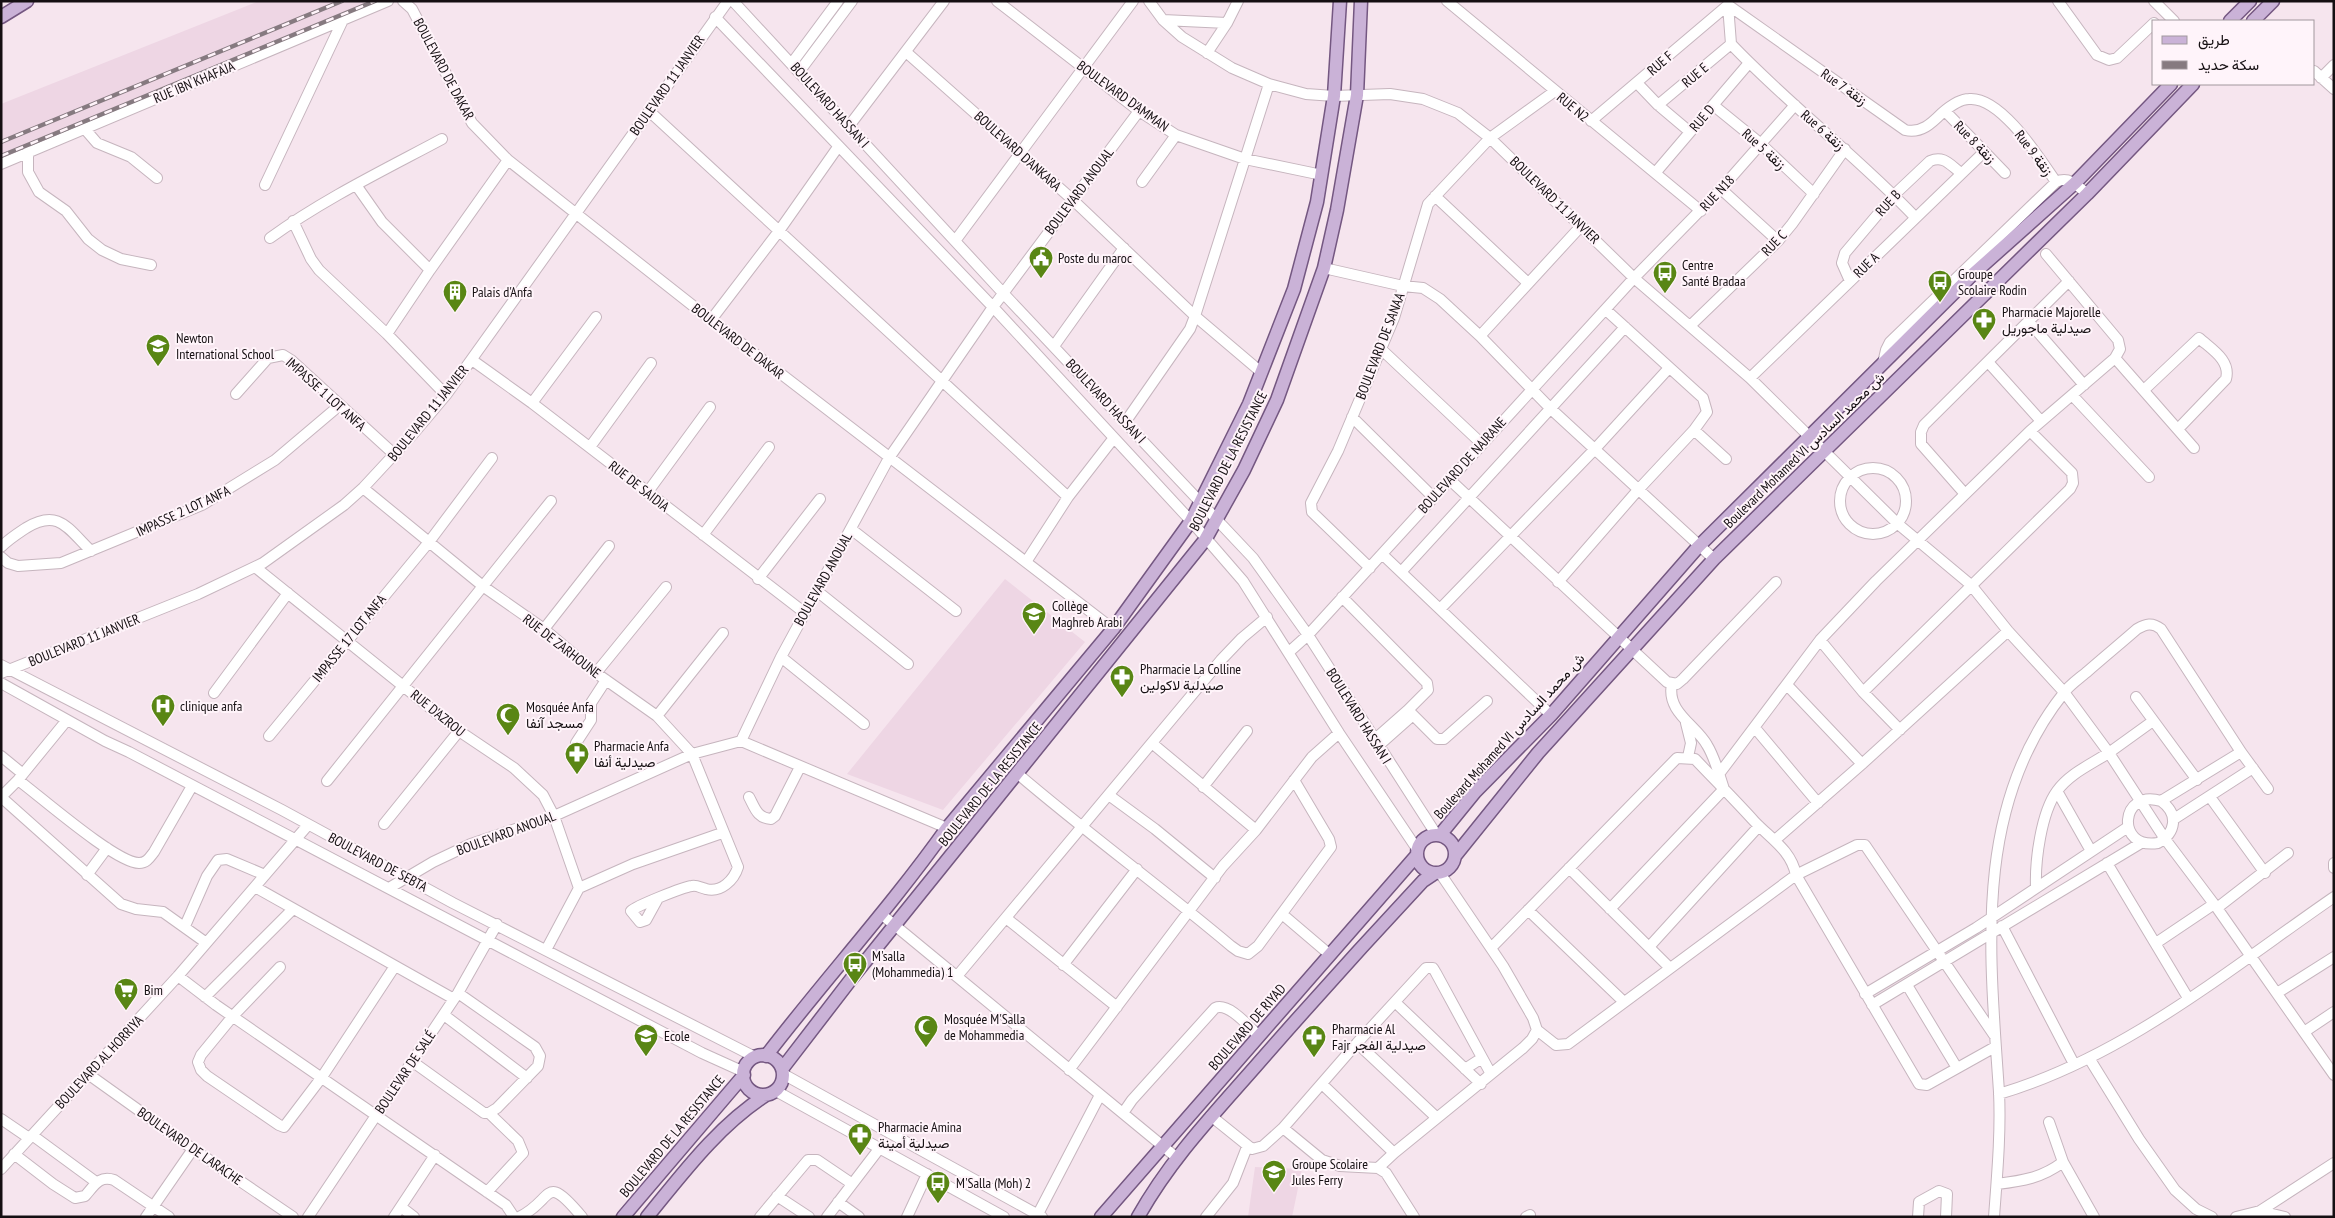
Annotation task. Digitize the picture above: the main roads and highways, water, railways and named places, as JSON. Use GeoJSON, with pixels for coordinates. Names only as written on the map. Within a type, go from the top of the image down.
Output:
{"type":"FeatureCollection","features":[{"type":"Feature","properties":{"kind":"main road"},"geometry":{"type":"LineString","coordinates":[[8,10],[27,1]]}},
{"type":"Feature","properties":{"kind":"main road","name":"BOULEVARD DE LA RESISTANCE"},"geometry":{"type":"LineString","coordinates":[[761,1056],[881,914],[923,862],[947,828],[1113,629],[1191,521],[1249,404],[1294,289],[1317,202],[1322,175],[1334,96],[1340,1]]}},
{"type":"Feature","properties":{"kind":"main road","name":"BOULEVARD DE LA RESISTANCE"},"geometry":{"type":"LineString","coordinates":[[783,1071],[896,925],[1206,540],[1277,400],[1324,268],[1337,210],[1357,95],[1361,1]]}},
{"type":"Feature","properties":{"kind":"main road"},"geometry":{"type":"LineString","coordinates":[[2257,20],[2273,1]]}},
{"type":"Feature","properties":{"kind":"main road"},"geometry":{"type":"LineString","coordinates":[[2231,20],[2245,3]]}},
{"type":"Feature","properties":{"kind":"main road","name":"Boulevard Mohamed VI ش. محمد السادس"},"geometry":{"type":"LineString","coordinates":[[1438,835],[1475,792],[1551,716],[1698,547],[1883,363],[1917,323],[1969,272],[2074,183],[2170,85]]}},
{"type":"Feature","properties":{"kind":"main road","name":"Boulevard Mohamed VI ش. محمد السادس"},"geometry":{"type":"LineString","coordinates":[[1455,856],[1538,753],[1714,559],[2087,194],[2192,85]]}},
{"type":"Feature","properties":{"kind":"main road"},"geometry":{"type":"LineString","coordinates":[[1138,1217],[1176,1157],[1342,968],[1423,881],[1452,865],[1455,856],[1454,847],[1448,839],[1438,835],[1424,838],[1417,852],[1424,870],[1437,873]]}},
{"type":"Feature","properties":{"kind":"main road","name":"BOULEVARD DE RIYAD"},"geometry":{"type":"LineString","coordinates":[[1101,1217],[1417,852]]}},
{"type":"Feature","properties":{"kind":"main road"},"geometry":{"type":"LineString","coordinates":[[647,1217],[706,1146],[741,1111],[771,1093],[780,1086],[783,1071],[776,1060],[761,1056],[750,1061],[744,1074],[749,1088],[759,1095],[771,1093]]}},
{"type":"Feature","properties":{"kind":"main road","name":"BOULEVARD DE LA RESISTANCE"},"geometry":{"type":"LineString","coordinates":[[623,1217],[744,1074]]}},
{"type":"Feature","properties":{"kind":"railway"},"geometry":{"type":"LineString","coordinates":[[1,142],[342,1]]}},
{"type":"Feature","properties":{"kind":"railway"},"geometry":{"type":"LineString","coordinates":[[1,156],[375,1]]}},
{"type":"Feature","properties":{"kind":"place","name":"Poste du maroc"},"geometry":{"type":"Point","coordinates":[1041,279]}},
{"type":"Feature","properties":{"kind":"place","name":"Centre Santé Bradaa"},"geometry":{"type":"Point","coordinates":[1665,294]}},
{"type":"Feature","properties":{"kind":"place","name":"Groupe Scolaire Rodin"},"geometry":{"type":"Point","coordinates":[1940,303]}},
{"type":"Feature","properties":{"kind":"place","name":"Palais d'Anfa"},"geometry":{"type":"Point","coordinates":[455,313]}},
{"type":"Feature","properties":{"kind":"place","name":"Pharmacie Majorelle صيدلية ماجوريل"},"geometry":{"type":"Point","coordinates":[1984,341]}},
{"type":"Feature","properties":{"kind":"place","name":"Newton International School"},"geometry":{"type":"Point","coordinates":[158,367]}},
{"type":"Feature","properties":{"kind":"place","name":"Collège Maghreb Arabi"},"geometry":{"type":"Point","coordinates":[1034,635]}},
{"type":"Feature","properties":{"kind":"place","name":"Pharmacie La Colline صيدلية لاكولين"},"geometry":{"type":"Point","coordinates":[1122,698]}},
{"type":"Feature","properties":{"kind":"place","name":"clinique anfa"},"geometry":{"type":"Point","coordinates":[163,727]}},
{"type":"Feature","properties":{"kind":"place","name":"Mosquée Anfa مسجد آنفا"},"geometry":{"type":"Point","coordinates":[508,736]}},
{"type":"Feature","properties":{"kind":"place","name":"Pharmacie Anfa صيدلية أنفا"},"geometry":{"type":"Point","coordinates":[577,775]}},
{"type":"Feature","properties":{"kind":"place","name":"M'salla (Mohammedia) 1"},"geometry":{"type":"Point","coordinates":[855,985]}},
{"type":"Feature","properties":{"kind":"place","name":"Bim"},"geometry":{"type":"Point","coordinates":[126,1011]}},
{"type":"Feature","properties":{"kind":"place","name":"Mosquée M'Salla de Mohammedia"},"geometry":{"type":"Point","coordinates":[926,1048]}},
{"type":"Feature","properties":{"kind":"place","name":"Ecole"},"geometry":{"type":"Point","coordinates":[646,1057]}},
{"type":"Feature","properties":{"kind":"place","name":"Pharmacie Al Fajr صيدلية الفجر"},"geometry":{"type":"Point","coordinates":[1314,1058]}},
{"type":"Feature","properties":{"kind":"place","name":"Pharmacie Amina صيدلية أمينة"},"geometry":{"type":"Point","coordinates":[860,1156]}},
{"type":"Feature","properties":{"kind":"place","name":"Groupe Scolaire Jules Ferry"},"geometry":{"type":"Point","coordinates":[1274,1193]}},
{"type":"Feature","properties":{"kind":"place","name":"M'Salla (Moh) 2"},"geometry":{"type":"Point","coordinates":[938,1204]}}]}
